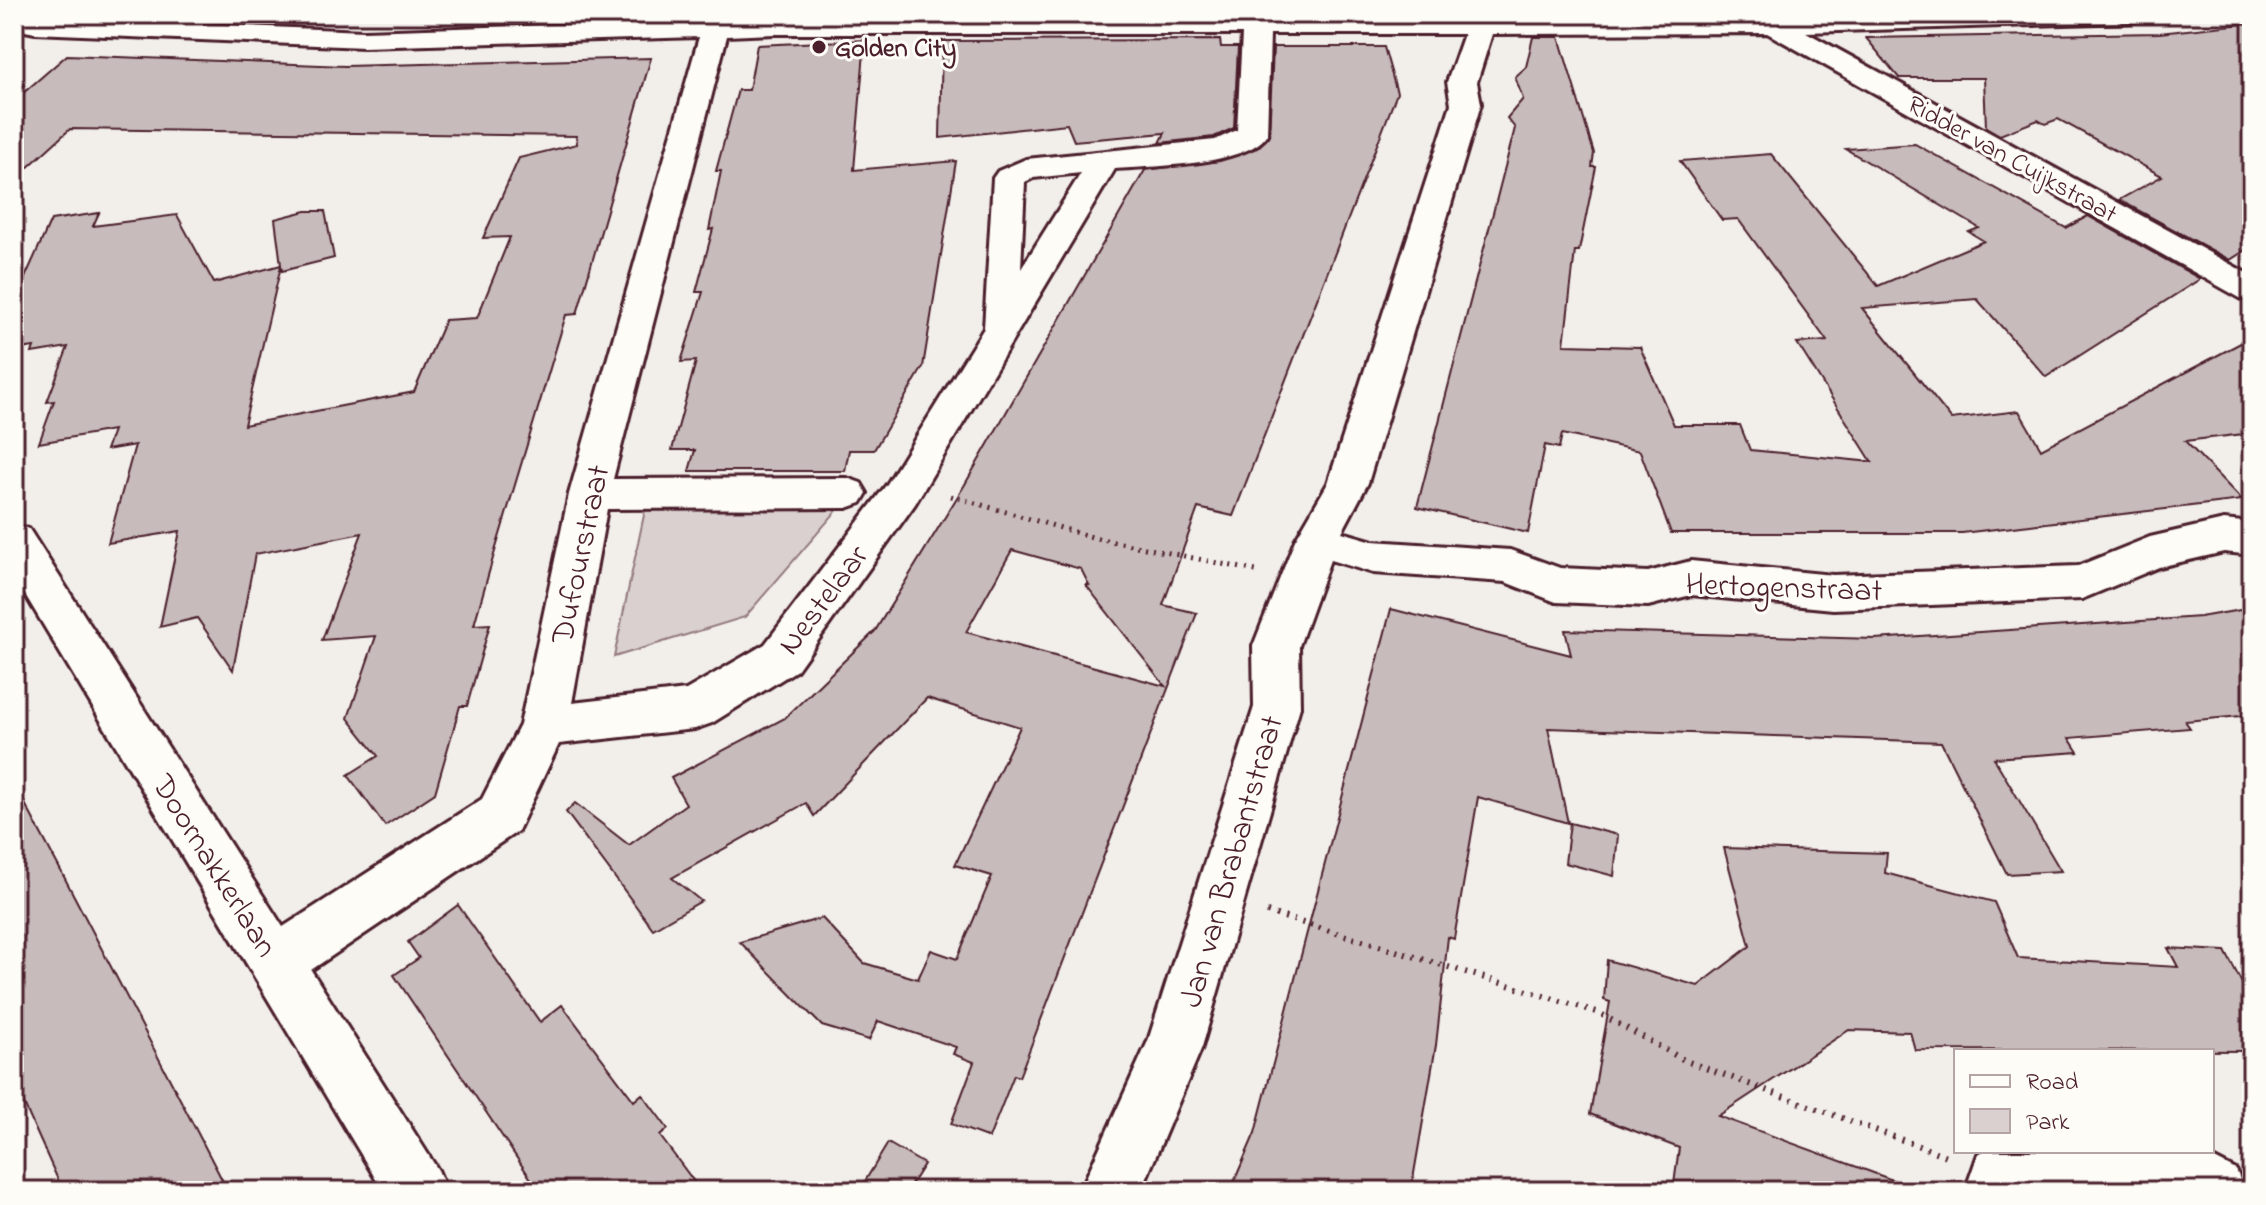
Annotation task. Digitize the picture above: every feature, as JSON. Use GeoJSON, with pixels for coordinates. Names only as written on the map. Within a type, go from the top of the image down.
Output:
{"type":"FeatureCollection","features":[{"type":"Feature","properties":{"kind":"street"},"geometry":{"type":"LineString","coordinates":[[31,27],[364,39],[660,22],[715,30],[782,20],[1256,25],[1483,19],[1773,25],[2130,14]]}},
{"type":"Feature","properties":{"kind":"street","name":"Jan van Brabantstraat"},"geometry":{"type":"LineString","coordinates":[[1110,1191],[1174,1047],[1277,707],[1276,646],[1316,540],[1348,483],[1466,104],[1462,82],[1483,19]]}},
{"type":"Feature","properties":{"kind":"street","name":"Nestelaar"},"geometry":{"type":"LineString","coordinates":[[999,333],[1009,178],[1026,169],[1221,149],[1252,135],[1256,25]]}},
{"type":"Feature","properties":{"kind":"street","name":"Ridder van Cuijkstraat"},"geometry":{"type":"LineString","coordinates":[[1773,25],[2251,288]]}},
{"type":"Feature","properties":{"kind":"street","name":"Dufourstraat"},"geometry":{"type":"LineString","coordinates":[[276,962],[500,815],[544,726],[589,494],[715,30]]}},
{"type":"Feature","properties":{"kind":"street","name":"Nestelaar"},"geometry":{"type":"LineString","coordinates":[[544,726],[695,709],[781,657],[901,494],[1104,161]]}},
{"type":"Feature","properties":{"kind":"street","name":"Nestelaar"},"geometry":{"type":"LineString","coordinates":[[589,494],[847,493]]}},
{"type":"Feature","properties":{"kind":"street","name":"Hertogenstraat"},"geometry":{"type":"LineString","coordinates":[[1316,540],[1373,557],[1510,566],[1556,585],[1648,589],[1691,578],[1833,592],[2082,582],[2150,553],[2224,536],[2252,539]]}},
{"type":"Feature","properties":{"kind":"street","name":"Doornakkerlaan"},"geometry":{"type":"LineString","coordinates":[[14,540],[417,1191]]}},
{"type":"Feature","properties":{"kind":"street"},"geometry":{"type":"LineString","coordinates":[[1997,1183],[2037,1169],[2105,1169],[2205,1184],[2215,1191]]}},
{"type":"Feature","properties":{"kind":"path"},"geometry":{"type":"LineString","coordinates":[[901,494],[937,492],[1092,537],[1300,580]]}},
{"type":"Feature","properties":{"kind":"path"},"geometry":{"type":"LineString","coordinates":[[1220,898],[1597,1012],[1686,1061],[1997,1183]]}},
{"type":"Feature","properties":{"kind":"green space"},"geometry":{"type":"Polygon","coordinates":[[[648,496],[840,507],[745,617],[614,657],[648,496]]]}},
{"type":"Feature","properties":{"kind":"building"},"geometry":{"type":"Polygon","coordinates":[[[2252,23],[2252,246],[2230,260],[2119,200],[2162,176],[2058,119],[2045,124],[2038,120],[2000,135],[1986,127],[1984,78],[1899,78],[1866,38],[2159,33],[2252,23]]]}},
{"type":"Feature","properties":{"kind":"building"},"geometry":{"type":"Polygon","coordinates":[[[1533,37],[1559,37],[1594,153],[1592,167],[1596,167],[1579,251],[1575,251],[1564,345],[1640,347],[1674,425],[1740,425],[1750,450],[1872,462],[1797,343],[1827,341],[1738,219],[1722,220],[1680,161],[1771,154],[1878,286],[1984,241],[1969,232],[1979,228],[1846,149],[1915,144],[2066,228],[2088,216],[2200,279],[2046,377],[1977,299],[1862,308],[1951,419],[2019,411],[2041,449],[2252,337],[2252,433],[2185,441],[2242,500],[1962,533],[1671,533],[1640,451],[1562,434],[1559,448],[1545,445],[1528,533],[1417,507],[1515,128],[1507,118],[1523,99],[1515,77],[1526,67],[1533,37]]]}},
{"type":"Feature","properties":{"kind":"building"},"geometry":{"type":"Polygon","coordinates":[[[865,40],[854,170],[956,161],[923,367],[874,450],[849,450],[845,471],[689,471],[695,450],[672,450],[696,361],[681,362],[703,292],[696,292],[713,229],[709,230],[721,171],[716,171],[738,90],[749,90],[757,45],[865,40]]]}},
{"type":"Feature","properties":{"kind":"building"},"geometry":{"type":"Polygon","coordinates":[[[1220,40],[1221,47],[1238,47],[1234,128],[1214,137],[1160,143],[1165,133],[1074,141],[1067,124],[940,138],[942,41],[1220,40]]]}},
{"type":"Feature","properties":{"kind":"building"},"geometry":{"type":"Polygon","coordinates":[[[1273,47],[1384,47],[1397,93],[1233,516],[1198,508],[1163,605],[1197,613],[1019,1077],[1014,1075],[989,1138],[951,1124],[974,1062],[953,1054],[956,1047],[878,1021],[869,1040],[822,1026],[740,942],[822,918],[864,963],[918,979],[931,950],[957,959],[992,876],[955,865],[1020,727],[927,698],[814,816],[806,803],[672,878],[701,901],[653,929],[566,812],[575,803],[629,845],[686,804],[671,778],[785,718],[875,631],[964,486],[1145,170],[1220,161],[1257,148],[1269,137],[1273,47]],[[1012,550],[966,632],[1165,686],[1086,585],[1089,585],[1081,569],[1012,550]]]}},
{"type":"Feature","properties":{"kind":"building"},"geometry":{"type":"Polygon","coordinates":[[[67,55],[345,66],[651,58],[577,314],[566,315],[493,558],[474,625],[490,624],[467,706],[460,706],[435,793],[385,826],[348,775],[378,756],[348,718],[376,636],[322,640],[362,533],[255,554],[233,670],[197,618],[160,627],[180,531],[108,543],[135,445],[106,450],[113,430],[39,443],[54,401],[47,402],[68,347],[32,353],[34,347],[14,350],[14,302],[51,220],[99,213],[93,226],[177,215],[214,283],[281,265],[275,219],[306,211],[325,211],[334,258],[282,271],[281,266],[244,425],[414,392],[445,320],[477,318],[510,237],[483,238],[519,158],[577,144],[576,136],[70,129],[14,180],[14,101],[67,55]]]}},
{"type":"Feature","properties":{"kind":"building"},"geometry":{"type":"Polygon","coordinates":[[[2252,608],[2252,715],[2185,721],[2190,728],[2069,738],[2078,752],[1994,758],[2061,871],[2007,874],[1941,742],[1548,728],[1568,823],[1478,797],[1454,939],[1448,937],[1436,1045],[1411,1191],[1230,1191],[1255,1133],[1391,609],[1571,655],[1565,630],[1875,639],[2200,617],[2252,608]]]}},
{"type":"Feature","properties":{"kind":"building"},"geometry":{"type":"Polygon","coordinates":[[[14,783],[228,1191],[63,1191],[14,1082],[14,783]]]}},
{"type":"Feature","properties":{"kind":"building"},"geometry":{"type":"Polygon","coordinates":[[[1570,823],[1618,835],[1614,876],[1565,863],[1570,823]]]}},
{"type":"Feature","properties":{"kind":"building"},"geometry":{"type":"Polygon","coordinates":[[[1724,848],[1887,853],[1885,873],[1994,902],[2018,958],[2178,967],[2168,948],[2225,951],[2252,1002],[2252,1051],[1915,1050],[1910,1032],[1849,1030],[1718,1116],[1909,1186],[1908,1191],[1673,1191],[1679,1148],[1590,1114],[1610,1002],[1604,1000],[1607,960],[1698,986],[1750,946],[1724,848]]]}},
{"type":"Feature","properties":{"kind":"building"},"geometry":{"type":"Polygon","coordinates":[[[458,905],[540,1022],[562,1005],[634,1101],[642,1094],[668,1129],[660,1136],[701,1191],[539,1191],[394,975],[419,958],[408,942],[458,905]]]}},
{"type":"Feature","properties":{"kind":"building"},"geometry":{"type":"Polygon","coordinates":[[[888,1143],[924,1164],[907,1191],[859,1191],[888,1143]]]}},
{"type":"Feature","properties":{"kind":"place","name":"Golden City"},"geometry":{"type":"Point","coordinates":[819,47]}}]}
